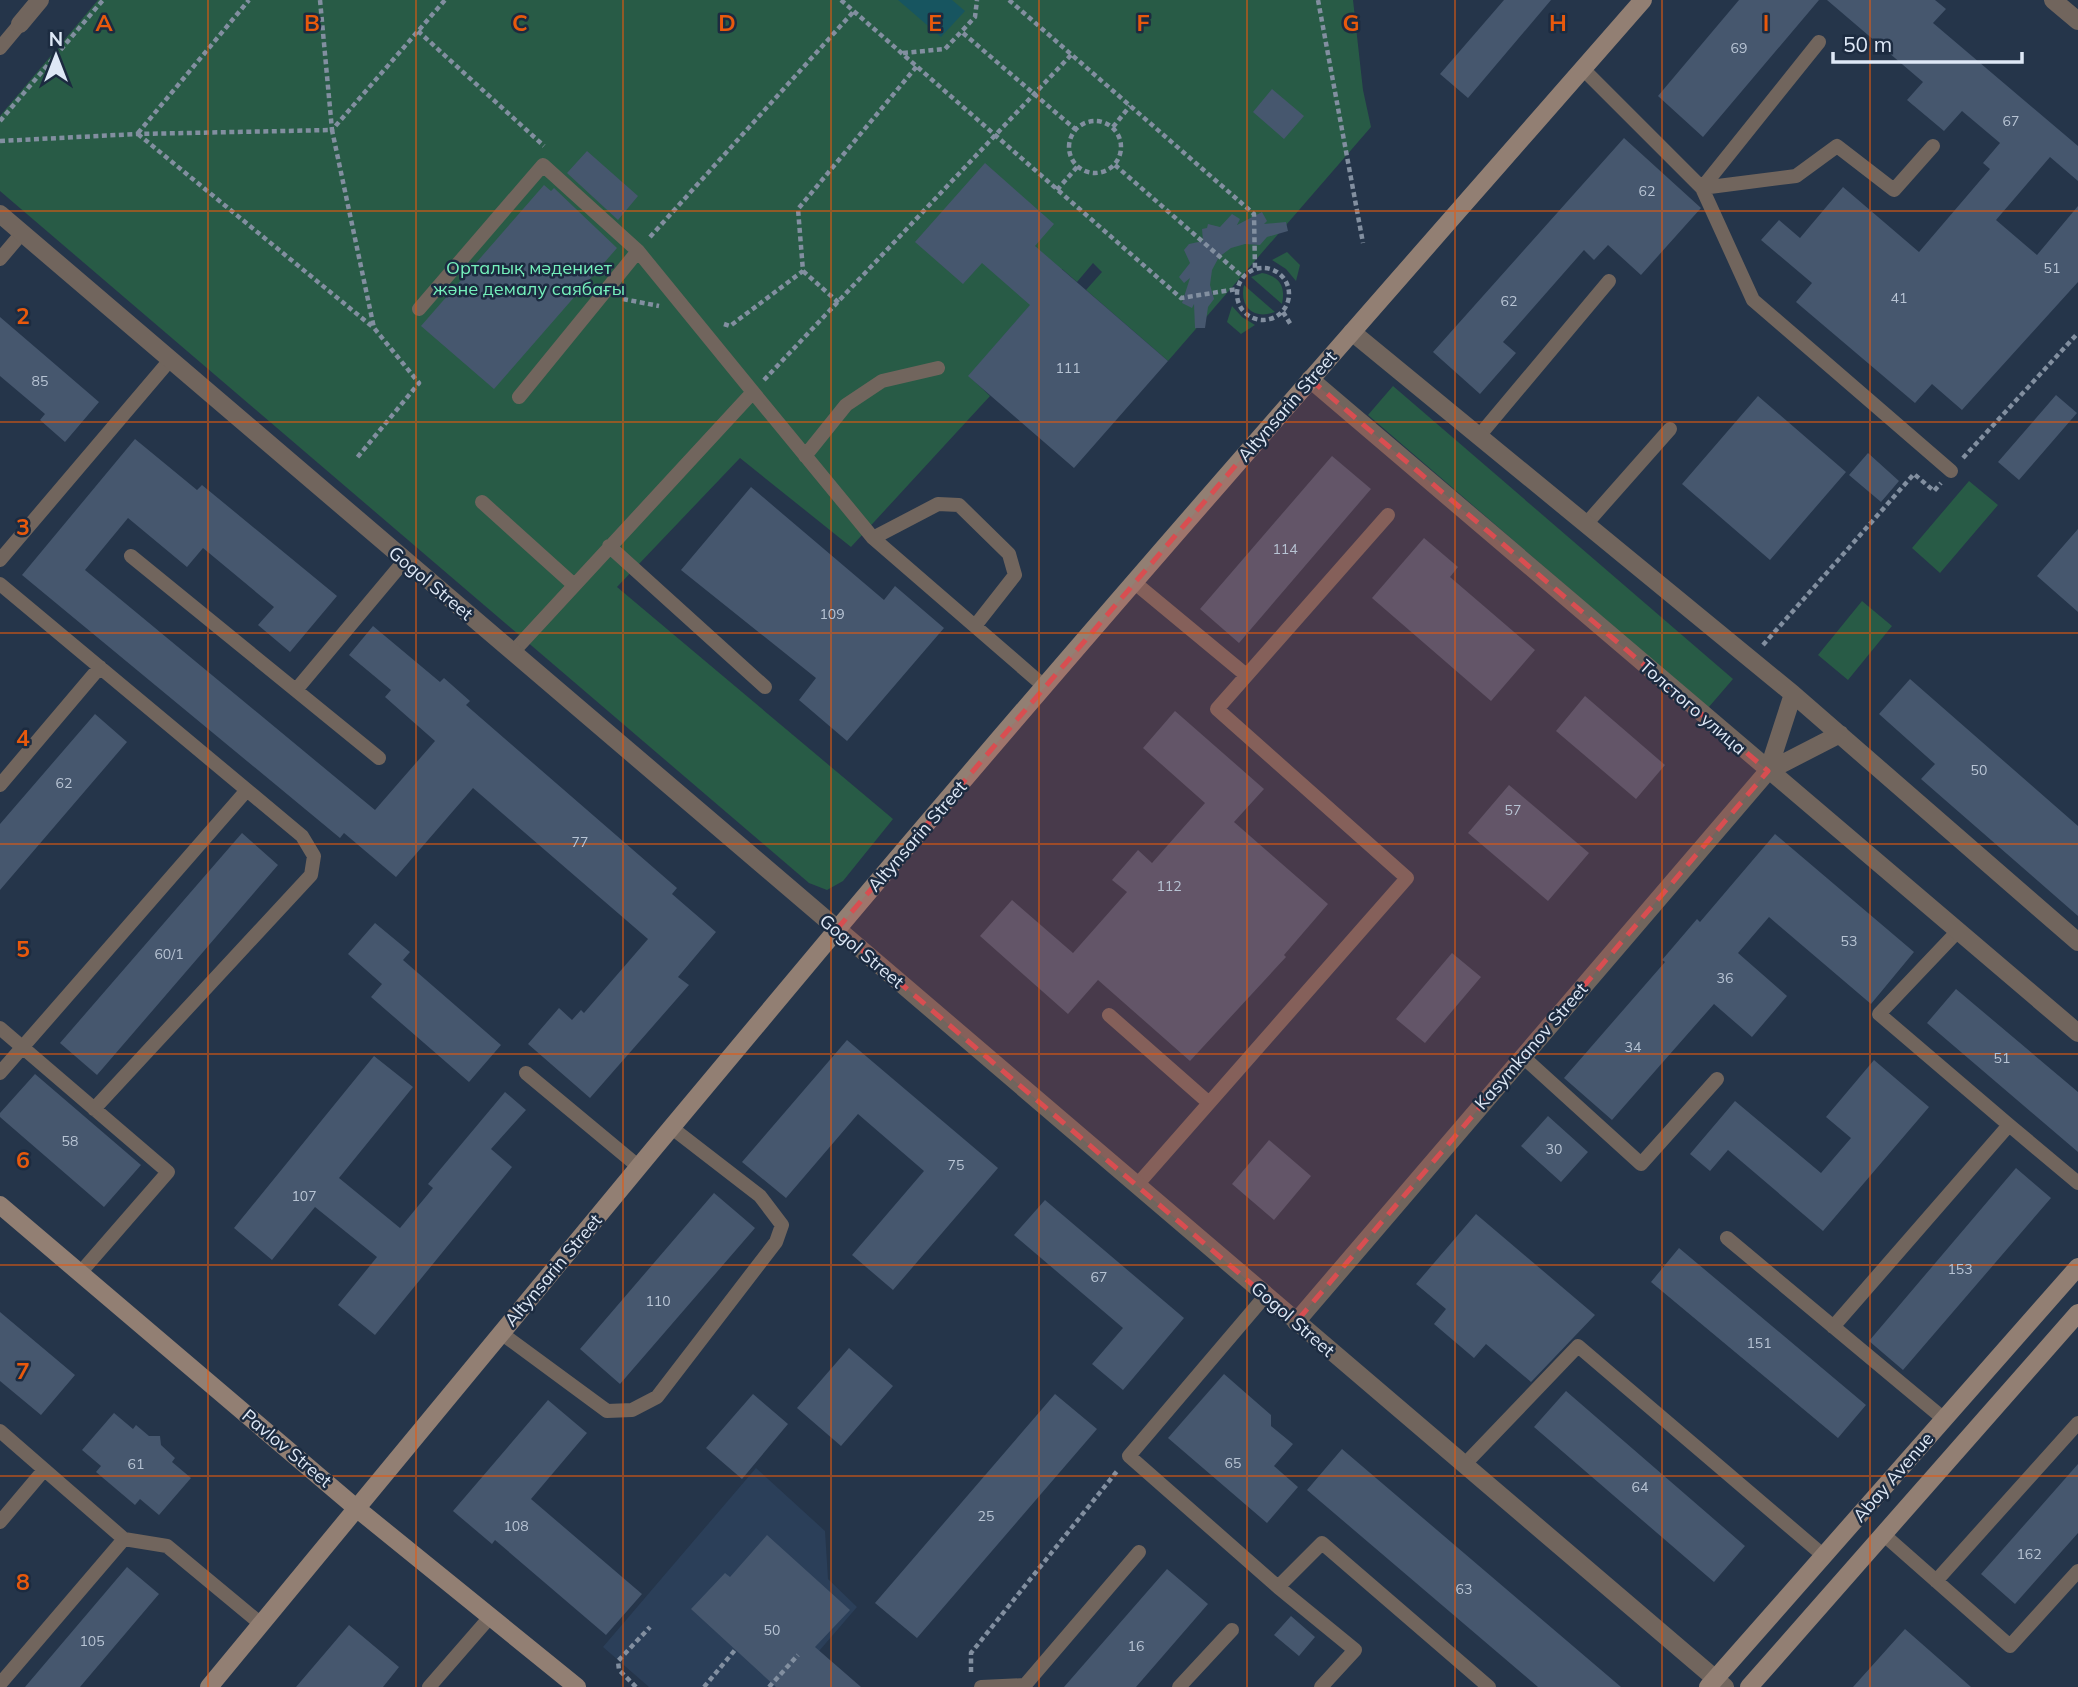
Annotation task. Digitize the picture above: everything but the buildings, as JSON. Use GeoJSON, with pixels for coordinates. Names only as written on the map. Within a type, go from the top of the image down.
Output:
{"type":"FeatureCollection","features":[{"type":"Feature","properties":{"kind":"street"},"geometry":{"type":"LineString","coordinates":[[20,24],[40,0]]}},
{"type":"Feature","properties":{"kind":"street","name":"Altynsarin Street"},"geometry":{"type":"LineString","coordinates":[[209,1687],[355,1507],[837,929],[1310,379],[1643,0]]}},
{"type":"Feature","properties":{"kind":"street"},"geometry":{"type":"LineString","coordinates":[[2053,0],[2078,21]]}},
{"type":"Feature","properties":{"kind":"street","name":"Gogol Street"},"geometry":{"type":"LineString","coordinates":[[0,214],[1266,1295],[1716,1684]]}},
{"type":"Feature","properties":{"kind":"street"},"geometry":{"type":"LineString","coordinates":[[1352,332],[1793,694],[2078,942]]}},
{"type":"Feature","properties":{"kind":"street","name":"Толстого улица"},"geometry":{"type":"LineString","coordinates":[[1310,379],[2078,1033]]}},
{"type":"Feature","properties":{"kind":"street","name":"Kasymkanov Street"},"geometry":{"type":"LineString","coordinates":[[1768,771],[1793,694]]}},
{"type":"Feature","properties":{"kind":"street","name":"Kasymkanov Street"},"geometry":{"type":"LineString","coordinates":[[1296,1322],[1768,771],[1840,734]]}},
{"type":"Feature","properties":{"kind":"street","name":"Pavlov Street"},"geometry":{"type":"LineString","coordinates":[[0,1205],[355,1507],[577,1687]]}},
{"type":"Feature","properties":{"kind":"street","name":"Abay Avenue"},"geometry":{"type":"LineString","coordinates":[[1716,1684],[1824,1556],[2078,1267]]}},
{"type":"Feature","properties":{"kind":"street","name":"Abay Avenue"},"geometry":{"type":"LineString","coordinates":[[1749,1687],[2078,1313]]}},
{"type":"Feature","properties":{"kind":"lane"},"geometry":{"type":"LineString","coordinates":[[0,48],[20,24]]}},
{"type":"Feature","properties":{"kind":"lane"},"geometry":{"type":"LineString","coordinates":[[1702,188],[1819,42]]}},
{"type":"Feature","properties":{"kind":"lane"},"geometry":{"type":"LineString","coordinates":[[1583,69],[1702,188],[1753,300],[1951,471]]}},
{"type":"Feature","properties":{"kind":"lane"},"geometry":{"type":"LineString","coordinates":[[1702,188],[1796,176],[1836,146],[1894,190],[1933,146]]}},
{"type":"Feature","properties":{"kind":"lane"},"geometry":{"type":"LineString","coordinates":[[419,309],[543,165],[638,251],[684,311],[873,538],[1045,687]]}},
{"type":"Feature","properties":{"kind":"lane"},"geometry":{"type":"LineString","coordinates":[[0,259],[22,233]]}},
{"type":"Feature","properties":{"kind":"lane"},"geometry":{"type":"LineString","coordinates":[[519,397],[638,251]]}},
{"type":"Feature","properties":{"kind":"lane"},"geometry":{"type":"LineString","coordinates":[[1479,436],[1609,281]]}},
{"type":"Feature","properties":{"kind":"lane"},"geometry":{"type":"LineString","coordinates":[[0,560],[170,360]]}},
{"type":"Feature","properties":{"kind":"lane"},"geometry":{"type":"LineString","coordinates":[[805,456],[846,405],[882,381],[937,368]]}},
{"type":"Feature","properties":{"kind":"lane"},"geometry":{"type":"LineString","coordinates":[[513,652],[753,392]]}},
{"type":"Feature","properties":{"kind":"lane"},"geometry":{"type":"LineString","coordinates":[[1586,524],[1671,429]]}},
{"type":"Feature","properties":{"kind":"lane"},"geometry":{"type":"LineString","coordinates":[[482,502],[574,585]]}},
{"type":"Feature","properties":{"kind":"lane"},"geometry":{"type":"LineString","coordinates":[[873,538],[937,504],[959,505],[1009,554],[1015,575],[975,626]]}},
{"type":"Feature","properties":{"kind":"lane"},"geometry":{"type":"LineString","coordinates":[[1137,1185],[1407,878],[1217,709],[1388,515]]}},
{"type":"Feature","properties":{"kind":"lane"},"geometry":{"type":"LineString","coordinates":[[610,546],[765,687]]}},
{"type":"Feature","properties":{"kind":"lane"},"geometry":{"type":"LineString","coordinates":[[131,556],[379,758]]}},
{"type":"Feature","properties":{"kind":"lane"},"geometry":{"type":"LineString","coordinates":[[296,690],[405,560]]}},
{"type":"Feature","properties":{"kind":"lane"},"geometry":{"type":"LineString","coordinates":[[1135,583],[1246,675]]}},
{"type":"Feature","properties":{"kind":"lane"},"geometry":{"type":"LineString","coordinates":[[0,584],[302,836],[314,856],[311,875],[94,1109]]}},
{"type":"Feature","properties":{"kind":"lane"},"geometry":{"type":"LineString","coordinates":[[0,785],[100,667]]}},
{"type":"Feature","properties":{"kind":"lane"},"geometry":{"type":"LineString","coordinates":[[0,1073],[247,790]]}},
{"type":"Feature","properties":{"kind":"lane"},"geometry":{"type":"LineString","coordinates":[[1958,932],[1879,1014],[2078,1183]]}},
{"type":"Feature","properties":{"kind":"lane"},"geometry":{"type":"LineString","coordinates":[[1109,1015],[1209,1103]]}},
{"type":"Feature","properties":{"kind":"lane"},"geometry":{"type":"LineString","coordinates":[[0,1028],[168,1172],[80,1273]]}},
{"type":"Feature","properties":{"kind":"lane"},"geometry":{"type":"LineString","coordinates":[[1522,1056],[1641,1164],[1717,1079]]}},
{"type":"Feature","properties":{"kind":"lane"},"geometry":{"type":"LineString","coordinates":[[526,1073],[639,1167]]}},
{"type":"Feature","properties":{"kind":"lane"},"geometry":{"type":"LineString","coordinates":[[1833,1327],[2009,1125]]}},
{"type":"Feature","properties":{"kind":"lane"},"geometry":{"type":"LineString","coordinates":[[501,1333],[607,1411],[632,1410],[657,1397],[776,1242],[782,1225],[760,1196],[672,1128]]}},
{"type":"Feature","properties":{"kind":"lane"},"geometry":{"type":"LineString","coordinates":[[1727,1238],[1944,1419]]}},
{"type":"Feature","properties":{"kind":"lane"},"geometry":{"type":"LineString","coordinates":[[1266,1295],[1129,1456],[1278,1587],[1355,1650],[1321,1687]]}},
{"type":"Feature","properties":{"kind":"lane"},"geometry":{"type":"LineString","coordinates":[[1464,1465],[1578,1346],[1824,1556]]}},
{"type":"Feature","properties":{"kind":"lane"},"geometry":{"type":"LineString","coordinates":[[1936,1581],[2078,1423]]}},
{"type":"Feature","properties":{"kind":"lane"},"geometry":{"type":"LineString","coordinates":[[0,1431],[124,1539],[167,1546],[261,1624]]}},
{"type":"Feature","properties":{"kind":"lane"},"geometry":{"type":"LineString","coordinates":[[0,1522],[44,1470]]}},
{"type":"Feature","properties":{"kind":"lane"},"geometry":{"type":"LineString","coordinates":[[1883,1534],[2010,1646],[2078,1571]]}},
{"type":"Feature","properties":{"kind":"lane"},"geometry":{"type":"LineString","coordinates":[[0,1684],[124,1539]]}},
{"type":"Feature","properties":{"kind":"lane"},"geometry":{"type":"LineString","coordinates":[[1278,1587],[1322,1543],[1489,1687]]}},
{"type":"Feature","properties":{"kind":"lane"},"geometry":{"type":"LineString","coordinates":[[976,1681],[1025,1685],[1139,1552]]}},
{"type":"Feature","properties":{"kind":"lane"},"geometry":{"type":"LineString","coordinates":[[429,1687],[490,1617]]}},
{"type":"Feature","properties":{"kind":"lane"},"geometry":{"type":"LineString","coordinates":[[1179,1687],[1232,1630]]}},
{"type":"Feature","properties":{"kind":"path"},"geometry":{"type":"LineString","coordinates":[[0,121],[103,0]]}},
{"type":"Feature","properties":{"kind":"path"},"geometry":{"type":"LineString","coordinates":[[137,134],[249,0]]}},
{"type":"Feature","properties":{"kind":"path"},"geometry":{"type":"LineString","coordinates":[[320,0],[332,130],[374,328]]}},
{"type":"Feature","properties":{"kind":"path"},"geometry":{"type":"LineString","coordinates":[[0,141],[137,134],[332,130],[445,0]]}},
{"type":"Feature","properties":{"kind":"path"},"geometry":{"type":"LineString","coordinates":[[841,0],[1181,298],[1237,289]]}},
{"type":"Feature","properties":{"kind":"path"},"geometry":{"type":"LineString","coordinates":[[903,53],[924,54],[945,49],[963,33],[975,17],[977,0]]}},
{"type":"Feature","properties":{"kind":"path"},"geometry":{"type":"LineString","coordinates":[[1009,0],[1254,214],[1255,269]]}},
{"type":"Feature","properties":{"kind":"path"},"geometry":{"type":"LineString","coordinates":[[1318,0],[1363,243]]}},
{"type":"Feature","properties":{"kind":"path"},"geometry":{"type":"LineString","coordinates":[[638,231],[648,240],[854,11]]}},
{"type":"Feature","properties":{"kind":"path"},"geometry":{"type":"LineString","coordinates":[[418,31],[548,149]]}},
{"type":"Feature","properties":{"kind":"path"},"geometry":{"type":"LineString","coordinates":[[963,33],[1075,129]]}},
{"type":"Feature","properties":{"kind":"path"},"geometry":{"type":"LineString","coordinates":[[753,392],[1071,55]]}},
{"type":"Feature","properties":{"kind":"path"},"geometry":{"type":"LineString","coordinates":[[839,303],[803,271],[798,209],[917,66]]}},
{"type":"Feature","properties":{"kind":"path"},"geometry":{"type":"LineString","coordinates":[[1113,127],[1130,106]]}},
{"type":"Feature","properties":{"kind":"path"},"geometry":{"type":"LineString","coordinates":[[1100,120],[1113,127],[1120,138],[1121,152],[1115,165],[1103,172],[1089,173],[1077,167],[1069,155],[1068,141],[1075,129],[1086,121],[1100,120]]}},
{"type":"Feature","properties":{"kind":"path"},"geometry":{"type":"LineString","coordinates":[[137,134],[374,328],[419,383],[356,459]]}},
{"type":"Feature","properties":{"kind":"path"},"geometry":{"type":"LineString","coordinates":[[1115,165],[1243,276]]}},
{"type":"Feature","properties":{"kind":"path"},"geometry":{"type":"LineString","coordinates":[[1058,190],[1077,167]]}},
{"type":"Feature","properties":{"kind":"path"},"geometry":{"type":"LineString","coordinates":[[1269,268],[1281,274],[1289,286],[1289,300],[1283,312],[1271,320],[1258,320],[1245,314],[1237,303],[1237,289],[1243,276],[1255,269],[1269,268]]}},
{"type":"Feature","properties":{"kind":"path"},"geometry":{"type":"LineString","coordinates":[[718,323],[730,326],[803,271]]}},
{"type":"Feature","properties":{"kind":"path"},"geometry":{"type":"LineString","coordinates":[[602,295],[684,311]]}},
{"type":"Feature","properties":{"kind":"path"},"geometry":{"type":"LineString","coordinates":[[1283,312],[1291,325]]}},
{"type":"Feature","properties":{"kind":"path"},"geometry":{"type":"LineString","coordinates":[[1758,651],[1914,474],[1934,491],[2078,333]]}},
{"type":"Feature","properties":{"kind":"path"},"geometry":{"type":"LineString","coordinates":[[976,1681],[971,1653],[1129,1456]]}},
{"type":"Feature","properties":{"kind":"path"},"geometry":{"type":"LineString","coordinates":[[636,1687],[619,1670],[618,1661],[650,1628]]}},
{"type":"Feature","properties":{"kind":"path"},"geometry":{"type":"LineString","coordinates":[[704,1687],[736,1650]]}},
{"type":"Feature","properties":{"kind":"path"},"geometry":{"type":"LineString","coordinates":[[769,1687],[798,1654]]}},
{"type":"Feature","properties":{"kind":"highlighted area"},"geometry":{"type":"Polygon","coordinates":[[[1310,379],[1768,771],[1296,1322],[837,929],[1310,379]]]}},
{"type":"Feature","properties":{"kind":"shaded area"},"geometry":{"type":"Polygon","coordinates":[[[898,0],[952,0],[965,11],[941,37],[898,0]]]}},
{"type":"Feature","properties":{"kind":"shaded area"},"geometry":{"type":"Polygon","coordinates":[[[756,1468],[825,1531],[828,1579],[857,1607],[788,1687],[649,1687],[603,1647],[756,1468]]]}},
{"type":"Feature","properties":{"kind":"green space","name":"Орталық мәдениет және демалу саябағы"},"geometry":{"type":"Polygon","coordinates":[[[98,0],[1353,0],[1363,90],[1371,127],[1168,361],[1086,290],[1102,272],[1093,263],[1077,282],[1062,269],[969,376],[990,396],[851,547],[740,458],[617,587],[893,819],[843,881],[827,890],[809,883],[0,191],[0,116],[98,0]]]}},
{"type":"Feature","properties":{"kind":"green space"},"geometry":{"type":"Polygon","coordinates":[[[1287,252],[1300,265],[1296,281],[1286,269],[1272,260],[1287,252]]]}},
{"type":"Feature","properties":{"kind":"green space"},"geometry":{"type":"Polygon","coordinates":[[[1262,273],[1280,283],[1283,292],[1282,304],[1251,277],[1262,273]]]}},
{"type":"Feature","properties":{"kind":"green space"},"geometry":{"type":"Polygon","coordinates":[[[1244,285],[1275,312],[1261,314],[1250,310],[1244,300],[1244,285]]]}},
{"type":"Feature","properties":{"kind":"green space"},"geometry":{"type":"Polygon","coordinates":[[[1232,306],[1242,317],[1255,325],[1241,334],[1227,322],[1232,306]]]}},
{"type":"Feature","properties":{"kind":"green space"},"geometry":{"type":"Polygon","coordinates":[[[1393,386],[1733,679],[1708,708],[1368,415],[1393,386]]]}},
{"type":"Feature","properties":{"kind":"green space"},"geometry":{"type":"Polygon","coordinates":[[[1969,481],[1998,505],[1940,573],[1912,548],[1969,481]]]}},
{"type":"Feature","properties":{"kind":"green space"},"geometry":{"type":"Polygon","coordinates":[[[1862,601],[1892,626],[1848,680],[1818,655],[1862,601]]]}}]}
